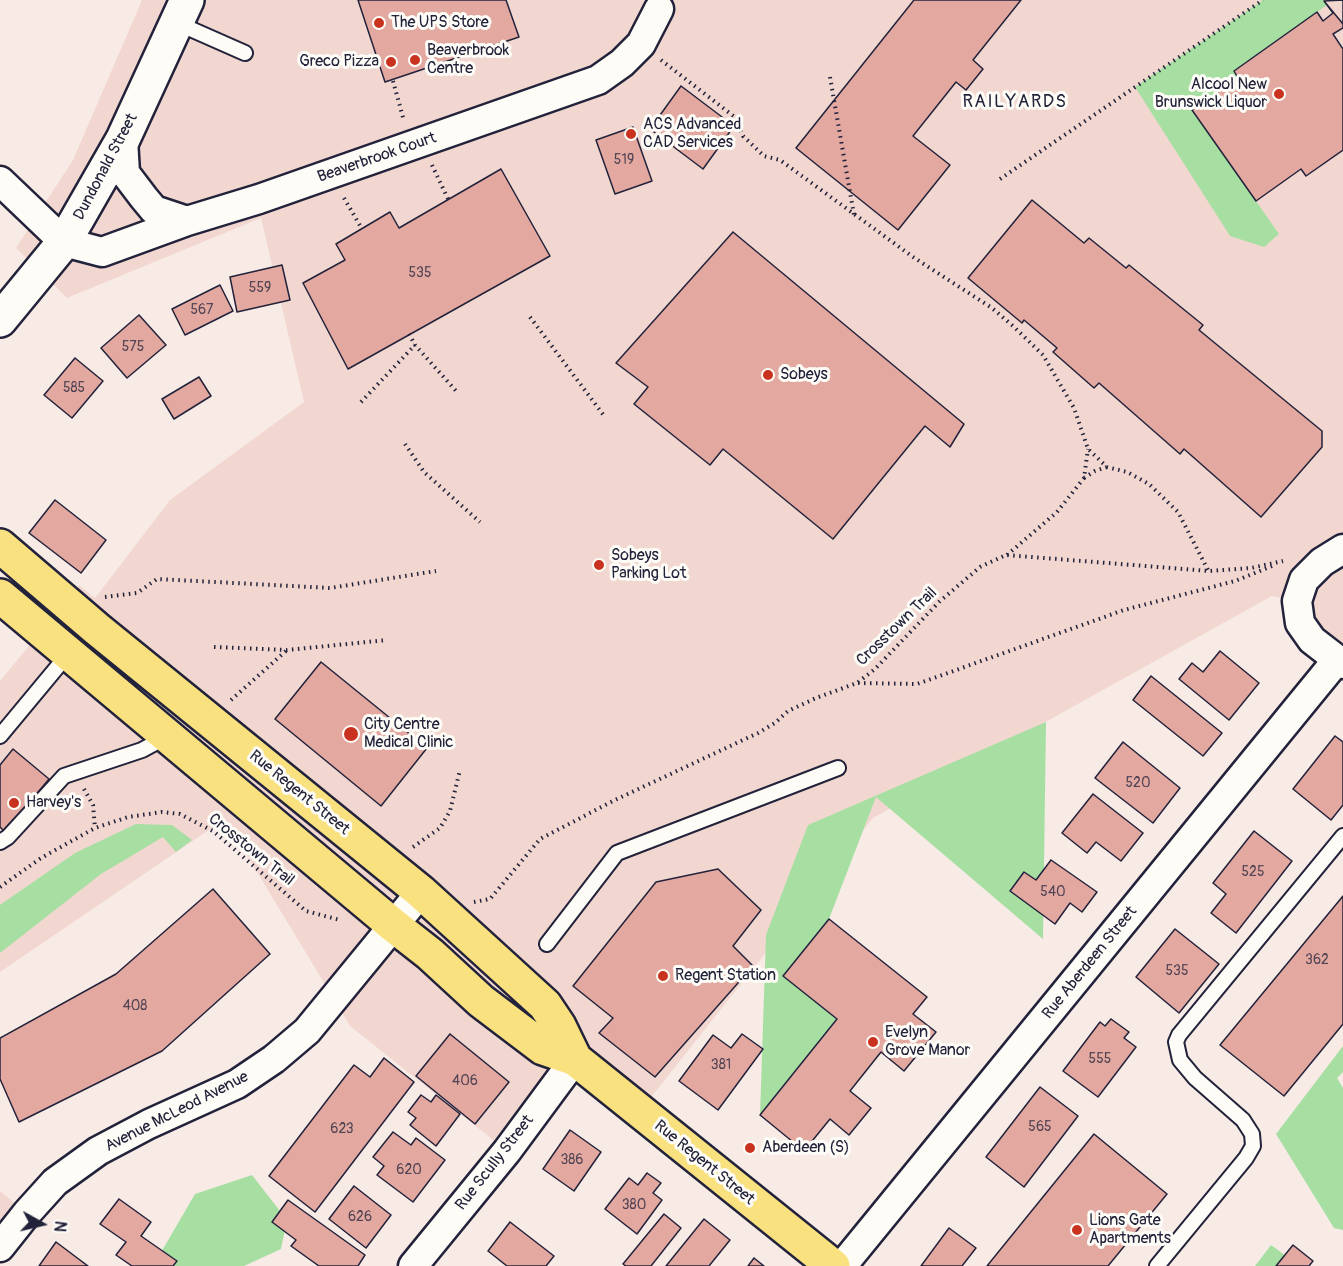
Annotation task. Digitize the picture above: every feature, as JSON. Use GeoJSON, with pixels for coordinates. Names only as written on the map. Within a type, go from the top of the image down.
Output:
{"type":"FeatureCollection","features":[{"type":"Feature","properties":{"kind":"main road","name":"Rue Regent Street"},"geometry":{"type":"LineString","coordinates":[[0,546],[97,629],[422,892],[545,1005],[559,1026],[575,1059]]}},
{"type":"Feature","properties":{"kind":"main road","name":"Rue Regent Street"},"geometry":{"type":"LineString","coordinates":[[0,596],[430,954],[481,1001],[543,1048],[575,1059],[833,1266]]}},
{"type":"Feature","properties":{"kind":"street","name":"Beaverbrook Court"},"geometry":{"type":"LineString","coordinates":[[64,242],[102,252],[598,80],[622,63],[640,44],[659,9]]}},
{"type":"Feature","properties":{"kind":"street","name":"Dundonald Street"},"geometry":{"type":"LineString","coordinates":[[0,320],[64,242],[123,139],[182,11]]}},
{"type":"Feature","properties":{"kind":"street"},"geometry":{"type":"LineString","coordinates":[[123,139],[125,173],[144,198],[154,210],[187,221]]}},
{"type":"Feature","properties":{"kind":"street"},"geometry":{"type":"LineString","coordinates":[[0,181],[64,242]]}},
{"type":"Feature","properties":{"kind":"street"},"geometry":{"type":"LineString","coordinates":[[1340,662],[1312,640],[1300,623],[1297,601],[1304,580],[1322,562],[1343,549]]}},
{"type":"Feature","properties":{"kind":"street","name":"Rue Aberdeen Street"},"geometry":{"type":"LineString","coordinates":[[842,1266],[1340,662]]}},
{"type":"Feature","properties":{"kind":"street","name":"Avenue McLeod Avenue"},"geometry":{"type":"LineString","coordinates":[[1,1245],[56,1182],[98,1151],[149,1124],[237,1084],[274,1059],[307,1031],[422,892]]}},
{"type":"Feature","properties":{"kind":"street","name":"Rue Scully Street"},"geometry":{"type":"LineString","coordinates":[[413,1266],[507,1151],[575,1059]]}},
{"type":"Feature","properties":{"kind":"lane"},"geometry":{"type":"LineString","coordinates":[[182,11],[245,53]]}},
{"type":"Feature","properties":{"kind":"lane"},"geometry":{"type":"LineString","coordinates":[[0,735],[69,653]]}},
{"type":"Feature","properties":{"kind":"lane"},"geometry":{"type":"LineString","coordinates":[[0,842],[8,837],[64,776],[142,750],[167,736]]}},
{"type":"Feature","properties":{"kind":"lane"},"geometry":{"type":"LineString","coordinates":[[547,944],[617,853],[838,768]]}},
{"type":"Feature","properties":{"kind":"lane"},"geometry":{"type":"LineString","coordinates":[[1157,1266],[1246,1158],[1253,1146],[1252,1134],[1243,1120],[1195,1078],[1179,1060],[1176,1042],[1179,1035],[1343,836]]}},
{"type":"Feature","properties":{"kind":"path"},"geometry":{"type":"LineString","coordinates":[[1000,179],[1263,0]]}},
{"type":"Feature","properties":{"kind":"path"},"geometry":{"type":"LineString","coordinates":[[640,44],[736,118],[743,136],[764,156],[780,160],[854,215],[992,308],[1043,355],[1074,408],[1088,449],[1084,478]]}},
{"type":"Feature","properties":{"kind":"path"},"geometry":{"type":"LineString","coordinates":[[830,77],[854,215]]}},
{"type":"Feature","properties":{"kind":"path"},"geometry":{"type":"LineString","coordinates":[[393,81],[418,144],[448,199]]}},
{"type":"Feature","properties":{"kind":"path"},"geometry":{"type":"LineString","coordinates":[[334,173],[344,198],[362,229]]}},
{"type":"Feature","properties":{"kind":"path"},"geometry":{"type":"LineString","coordinates":[[530,317],[605,417]]}},
{"type":"Feature","properties":{"kind":"path"},"geometry":{"type":"LineString","coordinates":[[409,334],[415,345],[456,392]]}},
{"type":"Feature","properties":{"kind":"path"},"geometry":{"type":"LineString","coordinates":[[361,402],[415,345]]}},
{"type":"Feature","properties":{"kind":"path"},"geometry":{"type":"LineString","coordinates":[[405,444],[424,472],[480,522]]}},
{"type":"Feature","properties":{"kind":"path"},"geometry":{"type":"LineString","coordinates":[[1088,449],[1107,467],[1127,472],[1149,484],[1178,513],[1209,571]]}},
{"type":"Feature","properties":{"kind":"path"},"geometry":{"type":"LineString","coordinates":[[1006,555],[1057,512],[1084,478],[1107,467]]}},
{"type":"Feature","properties":{"kind":"path","name":"Crosstown Trail"},"geometry":{"type":"LineString","coordinates":[[474,902],[490,899],[540,839],[615,800],[758,734],[788,711],[856,683],[875,669],[939,602],[980,567],[1006,555],[1209,571],[1251,568],[1284,561],[1235,581],[1124,609],[917,684],[856,683]]}},
{"type":"Feature","properties":{"kind":"path"},"geometry":{"type":"LineString","coordinates":[[95,598],[137,593],[157,579],[330,588],[436,571]]}},
{"type":"Feature","properties":{"kind":"path"},"geometry":{"type":"LineString","coordinates":[[214,647],[286,650],[387,640]]}},
{"type":"Feature","properties":{"kind":"path"},"geometry":{"type":"LineString","coordinates":[[226,705],[286,650]]}},
{"type":"Feature","properties":{"kind":"path"},"geometry":{"type":"LineString","coordinates":[[411,848],[440,828],[450,812],[460,770]]}},
{"type":"Feature","properties":{"kind":"path"},"geometry":{"type":"LineString","coordinates":[[75,772],[93,805],[95,828]]}},
{"type":"Feature","properties":{"kind":"path","name":"Crosstown Trail"},"geometry":{"type":"LineString","coordinates":[[0,887],[41,858],[95,828],[145,814],[162,812],[180,814],[213,831],[306,911],[343,921]]}},
{"type":"Feature","properties":{"kind":"shaded area"},"geometry":{"type":"Polygon","coordinates":[[[142,0],[1343,0],[1343,664],[1297,601],[1272,596],[873,818],[640,1111],[575,1060],[507,1151],[350,1026],[225,819],[0,972],[0,681],[79,585],[95,598],[170,500],[304,402],[261,218],[67,298],[16,248],[73,160],[142,0]]]}},
{"type":"Feature","properties":{"kind":"shaded area"},"geometry":{"type":"Polygon","coordinates":[[[0,1191],[27,1213],[0,1247],[0,1191]]]}},
{"type":"Feature","properties":{"kind":"green space"},"geometry":{"type":"Polygon","coordinates":[[[1263,0],[1325,0],[1327,5],[1234,71],[1238,78],[1192,110],[1279,234],[1264,247],[1230,236],[1135,87],[1263,0]]]}},
{"type":"Feature","properties":{"kind":"green space"},"geometry":{"type":"Polygon","coordinates":[[[1046,722],[1043,939],[876,797],[829,919],[783,976],[837,1019],[760,1115],[766,935],[808,825],[1046,722]]]}},
{"type":"Feature","properties":{"kind":"green space"},"geometry":{"type":"Polygon","coordinates":[[[136,824],[172,825],[192,840],[176,852],[163,837],[101,874],[0,953],[0,905],[75,853],[136,824]]]}},
{"type":"Feature","properties":{"kind":"green space"},"geometry":{"type":"Polygon","coordinates":[[[1343,1046],[1343,1072],[1337,1078],[1343,1088],[1343,1230],[1334,1228],[1276,1134],[1343,1046]]]}},
{"type":"Feature","properties":{"kind":"green space"},"geometry":{"type":"Polygon","coordinates":[[[252,1175],[287,1220],[281,1249],[244,1266],[153,1266],[195,1194],[252,1175]]]}},
{"type":"Feature","properties":{"kind":"green space"},"geometry":{"type":"Polygon","coordinates":[[[1271,1245],[1300,1266],[1255,1266],[1271,1245]]]}},
{"type":"Feature","properties":{"kind":"building","name":"Beaverbrook Centre"},"geometry":{"type":"Polygon","coordinates":[[[358,0],[506,0],[519,37],[385,82],[358,0]]]}},
{"type":"Feature","properties":{"kind":"building"},"geometry":{"type":"Polygon","coordinates":[[[914,0],[1021,0],[973,60],[983,69],[966,90],[956,82],[913,136],[950,165],[898,230],[796,148],[914,0]]]}},
{"type":"Feature","properties":{"kind":"building","name":"Alcool New Brunswick Liquor"},"geometry":{"type":"Polygon","coordinates":[[[1343,0],[1343,28],[1333,34],[1343,49],[1343,150],[1306,176],[1301,169],[1256,201],[1192,110],[1238,78],[1234,71],[1317,12],[1323,21],[1333,13],[1324,1],[1343,0]]]}},
{"type":"Feature","properties":{"kind":"building"},"geometry":{"type":"Polygon","coordinates":[[[1343,0],[1343,24],[1324,1],[1343,0]]]}},
{"type":"Feature","properties":{"kind":"building"},"geometry":{"type":"Polygon","coordinates":[[[681,86],[734,126],[703,169],[650,129],[681,86]]]}},
{"type":"Feature","properties":{"kind":"building"},"geometry":{"type":"Polygon","coordinates":[[[633,127],[652,181],[615,194],[596,140],[633,127]]]}},
{"type":"Feature","properties":{"kind":"building"},"geometry":{"type":"Polygon","coordinates":[[[501,169],[550,256],[348,369],[303,283],[345,260],[336,244],[390,212],[399,228],[501,169]]]}},
{"type":"Feature","properties":{"kind":"building"},"geometry":{"type":"Polygon","coordinates":[[[1032,200],[1084,243],[1089,238],[1126,268],[1129,265],[1203,325],[1199,330],[1322,431],[1322,447],[1261,517],[1184,449],[1180,454],[1099,383],[1094,388],[1053,352],[1057,348],[1024,320],[1022,323],[968,278],[1032,200]]]}},
{"type":"Feature","properties":{"kind":"building","name":"Sobeys"},"geometry":{"type":"Polygon","coordinates":[[[733,232],[964,424],[950,447],[925,426],[833,539],[723,449],[710,465],[634,404],[648,387],[616,363],[733,232]]]}},
{"type":"Feature","properties":{"kind":"building"},"geometry":{"type":"Polygon","coordinates":[[[282,265],[290,300],[237,312],[230,277],[282,265]]]}},
{"type":"Feature","properties":{"kind":"building"},"geometry":{"type":"Polygon","coordinates":[[[220,285],[233,311],[185,335],[172,309],[220,285]]]}},
{"type":"Feature","properties":{"kind":"building"},"geometry":{"type":"Polygon","coordinates":[[[139,315],[166,345],[127,378],[101,348],[139,315]]]}},
{"type":"Feature","properties":{"kind":"building"},"geometry":{"type":"Polygon","coordinates":[[[75,358],[103,381],[72,418],[44,395],[75,358]]]}},
{"type":"Feature","properties":{"kind":"building"},"geometry":{"type":"Polygon","coordinates":[[[199,377],[211,396],[174,419],[162,399],[199,377]]]}},
{"type":"Feature","properties":{"kind":"building"},"geometry":{"type":"Polygon","coordinates":[[[55,500],[106,540],[81,573],[29,533],[55,500]]]}},
{"type":"Feature","properties":{"kind":"building"},"geometry":{"type":"Polygon","coordinates":[[[1220,651],[1259,683],[1229,720],[1179,679],[1192,663],[1203,672],[1220,651]]]}},
{"type":"Feature","properties":{"kind":"building","name":"City Centre Medical Clinic"},"geometry":{"type":"Polygon","coordinates":[[[321,662],[427,748],[381,806],[275,719],[321,662]]]}},
{"type":"Feature","properties":{"kind":"building"},"geometry":{"type":"Polygon","coordinates":[[[1151,676],[1222,733],[1203,756],[1133,700],[1151,676]]]}},
{"type":"Feature","properties":{"kind":"building"},"geometry":{"type":"Polygon","coordinates":[[[1335,736],[1343,742],[1343,805],[1331,820],[1293,789],[1335,736]]]}},
{"type":"Feature","properties":{"kind":"building"},"geometry":{"type":"Polygon","coordinates":[[[1123,742],[1180,788],[1153,823],[1095,778],[1123,742]]]}},
{"type":"Feature","properties":{"kind":"building","name":"Harvey's"},"geometry":{"type":"Polygon","coordinates":[[[13,749],[49,779],[5,832],[0,827],[0,765],[13,749]]]}},
{"type":"Feature","properties":{"kind":"building"},"geometry":{"type":"Polygon","coordinates":[[[1093,794],[1143,833],[1121,861],[1096,842],[1087,853],[1062,833],[1093,794]]]}},
{"type":"Feature","properties":{"kind":"building"},"geometry":{"type":"Polygon","coordinates":[[[1254,831],[1292,861],[1236,933],[1211,913],[1226,894],[1213,883],[1254,831]]]}},
{"type":"Feature","properties":{"kind":"building"},"geometry":{"type":"Polygon","coordinates":[[[1051,860],[1097,892],[1082,912],[1070,903],[1055,924],[1010,891],[1024,872],[1036,880],[1051,860]]]}},
{"type":"Feature","properties":{"kind":"building","name":"Regent Station"},"geometry":{"type":"Polygon","coordinates":[[[718,869],[761,910],[733,946],[753,966],[655,1077],[599,1033],[613,1018],[573,986],[656,882],[718,869]]]}},
{"type":"Feature","properties":{"kind":"building"},"geometry":{"type":"Polygon","coordinates":[[[213,889],[270,954],[162,1051],[19,1122],[0,1079],[0,1038],[116,974],[213,889]]]}},
{"type":"Feature","properties":{"kind":"building"},"geometry":{"type":"Polygon","coordinates":[[[1343,896],[1343,1024],[1284,1096],[1220,1045],[1343,896]]]}},
{"type":"Feature","properties":{"kind":"building","name":"Evelyn Grove Manor"},"geometry":{"type":"Polygon","coordinates":[[[829,919],[927,997],[913,1014],[936,1032],[904,1071],[881,1052],[850,1091],[871,1108],[849,1135],[830,1119],[804,1151],[760,1115],[837,1019],[783,976],[829,919]]]}},
{"type":"Feature","properties":{"kind":"building"},"geometry":{"type":"Polygon","coordinates":[[[1175,929],[1219,964],[1179,1013],[1136,977],[1175,929]]]}},
{"type":"Feature","properties":{"kind":"building"},"geometry":{"type":"Polygon","coordinates":[[[1111,1019],[1129,1032],[1124,1038],[1136,1047],[1098,1097],[1063,1071],[1100,1022],[1105,1026],[1111,1019]]]}},
{"type":"Feature","properties":{"kind":"building"},"geometry":{"type":"Polygon","coordinates":[[[450,1034],[509,1082],[475,1124],[416,1076],[450,1034]]]}},
{"type":"Feature","properties":{"kind":"building"},"geometry":{"type":"Polygon","coordinates":[[[742,1034],[763,1049],[718,1110],[679,1081],[713,1035],[731,1048],[742,1034]]]}},
{"type":"Feature","properties":{"kind":"building"},"geometry":{"type":"Polygon","coordinates":[[[384,1058],[414,1082],[315,1212],[269,1176],[354,1065],[370,1077],[384,1058]]]}},
{"type":"Feature","properties":{"kind":"building"},"geometry":{"type":"Polygon","coordinates":[[[1040,1087],[1078,1116],[1024,1187],[986,1157],[1040,1087]]]}},
{"type":"Feature","properties":{"kind":"building"},"geometry":{"type":"Polygon","coordinates":[[[421,1095],[431,1102],[436,1095],[460,1114],[436,1146],[410,1125],[416,1118],[408,1112],[421,1095]]]}},
{"type":"Feature","properties":{"kind":"building"},"geometry":{"type":"Polygon","coordinates":[[[570,1130],[601,1152],[574,1191],[543,1169],[570,1130]]]}},
{"type":"Feature","properties":{"kind":"building"},"geometry":{"type":"Polygon","coordinates":[[[393,1132],[411,1145],[416,1138],[445,1160],[413,1202],[377,1175],[384,1166],[373,1157],[393,1132]]]}},
{"type":"Feature","properties":{"kind":"building","name":"Lions Gate Apartments"},"geometry":{"type":"Polygon","coordinates":[[[1094,1134],[1167,1194],[1108,1266],[987,1266],[1094,1134]]]}},
{"type":"Feature","properties":{"kind":"building"},"geometry":{"type":"Polygon","coordinates":[[[647,1173],[661,1183],[653,1193],[662,1200],[637,1234],[605,1209],[629,1178],[638,1185],[647,1173]]]}},
{"type":"Feature","properties":{"kind":"building"},"geometry":{"type":"Polygon","coordinates":[[[354,1186],[391,1215],[366,1248],[329,1219],[354,1186]]]}},
{"type":"Feature","properties":{"kind":"building"},"geometry":{"type":"Polygon","coordinates":[[[119,1199],[151,1222],[141,1236],[177,1261],[173,1266],[132,1266],[116,1255],[126,1242],[100,1224],[119,1199]]]}},
{"type":"Feature","properties":{"kind":"building"},"geometry":{"type":"Polygon","coordinates":[[[288,1200],[365,1255],[358,1266],[319,1266],[291,1246],[296,1240],[272,1222],[288,1200]]]}},
{"type":"Feature","properties":{"kind":"building"},"geometry":{"type":"Polygon","coordinates":[[[664,1214],[681,1228],[651,1266],[623,1264],[664,1214]]]}},
{"type":"Feature","properties":{"kind":"building"},"geometry":{"type":"Polygon","coordinates":[[[704,1219],[730,1240],[709,1266],[666,1266],[704,1219]]]}},
{"type":"Feature","properties":{"kind":"building"},"geometry":{"type":"Polygon","coordinates":[[[510,1222],[554,1256],[546,1266],[507,1266],[488,1251],[510,1222]]]}},
{"type":"Feature","properties":{"kind":"building"},"geometry":{"type":"Polygon","coordinates":[[[949,1228],[976,1248],[962,1266],[921,1266],[949,1228]]]}},
{"type":"Feature","properties":{"kind":"building"},"geometry":{"type":"Polygon","coordinates":[[[56,1242],[88,1266],[39,1266],[56,1242]]]}},
{"type":"Feature","properties":{"kind":"building"},"geometry":{"type":"Polygon","coordinates":[[[1293,1245],[1313,1261],[1309,1266],[1276,1266],[1293,1245]]]}},
{"type":"Feature","properties":{"kind":"building"},"geometry":{"type":"Polygon","coordinates":[[[754,1258],[764,1266],[748,1266],[754,1258]]]}},
{"type":"Feature","properties":{"kind":"place","name":"The UPS Store"},"geometry":{"type":"Point","coordinates":[379,23]}},
{"type":"Feature","properties":{"kind":"place","name":"Beaverbrook Centre"},"geometry":{"type":"Point","coordinates":[415,60]}},
{"type":"Feature","properties":{"kind":"place","name":"Greco Pizza"},"geometry":{"type":"Point","coordinates":[391,62]}},
{"type":"Feature","properties":{"kind":"place","name":"Alcool New Brunswick Liquor"},"geometry":{"type":"Point","coordinates":[1279,94]}},
{"type":"Feature","properties":{"kind":"place","name":"ACS Advanced CAD Services"},"geometry":{"type":"Point","coordinates":[631,134]}},
{"type":"Feature","properties":{"kind":"place","name":"Sobeys"},"geometry":{"type":"Point","coordinates":[768,375]}},
{"type":"Feature","properties":{"kind":"place","name":"Sobeys Parking Lot"},"geometry":{"type":"Point","coordinates":[599,565]}},
{"type":"Feature","properties":{"kind":"place","name":"City Centre Medical Clinic"},"geometry":{"type":"Point","coordinates":[351,734]}},
{"type":"Feature","properties":{"kind":"place","name":"Harvey's"},"geometry":{"type":"Point","coordinates":[14,803]}},
{"type":"Feature","properties":{"kind":"place","name":"Regent Station"},"geometry":{"type":"Point","coordinates":[663,976]}},
{"type":"Feature","properties":{"kind":"place","name":"Evelyn Grove Manor"},"geometry":{"type":"Point","coordinates":[873,1042]}},
{"type":"Feature","properties":{"kind":"place","name":"Aberdeen (S)"},"geometry":{"type":"Point","coordinates":[750,1148]}},
{"type":"Feature","properties":{"kind":"place","name":"Lions Gate Apartments"},"geometry":{"type":"Point","coordinates":[1077,1230]}},
{"type":"Feature","properties":{"kind":"district","name":"RAILYARDS"},"geometry":{"type":"Point","coordinates":[1015,102]}}]}
